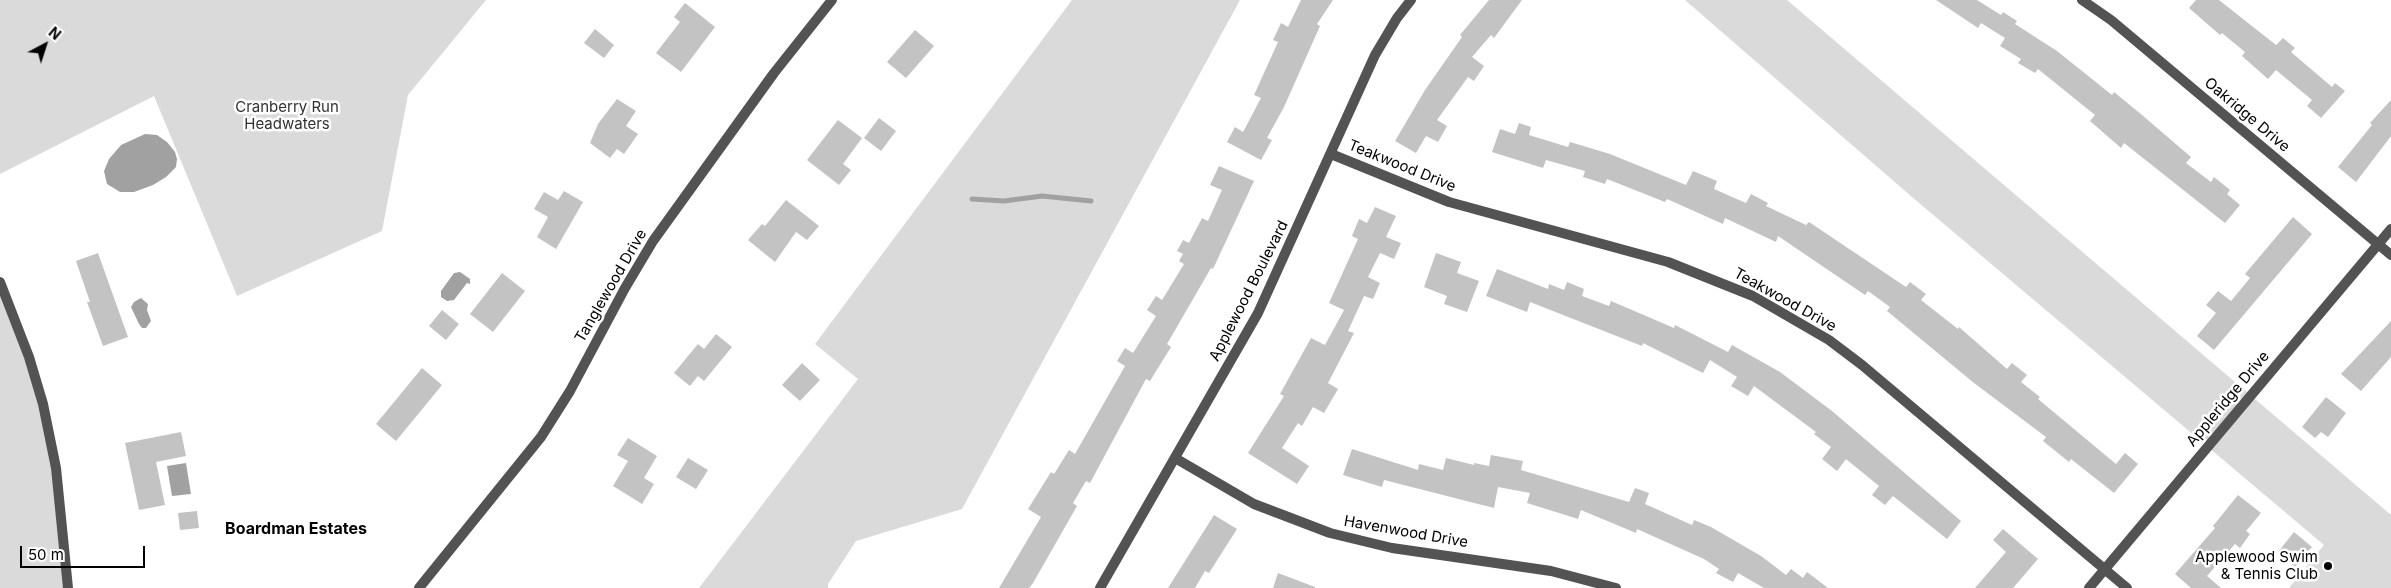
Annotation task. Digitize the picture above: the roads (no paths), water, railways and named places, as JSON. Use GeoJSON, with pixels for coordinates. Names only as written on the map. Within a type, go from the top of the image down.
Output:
{"type":"FeatureCollection","features":[{"type":"Feature","properties":{"kind":"street","name":"Tanglewood Drive"},"geometry":{"type":"LineString","coordinates":[[419,588],[541,437],[570,391],[653,241],[774,73],[832,0]]}},
{"type":"Feature","properties":{"kind":"street","name":"Applewood Boulevard"},"geometry":{"type":"LineString","coordinates":[[1100,588],[1258,313],[1375,55],[1397,18],[1411,0]]}},
{"type":"Feature","properties":{"kind":"street","name":"Oakridge Drive"},"geometry":{"type":"LineString","coordinates":[[2082,0],[2111,20],[2391,255]]}},
{"type":"Feature","properties":{"kind":"street","name":"Teakwood Drive"},"geometry":{"type":"LineString","coordinates":[[1331,154],[1450,202],[1668,262],[1753,296],[1829,340],[1862,365],[2127,588]]}},
{"type":"Feature","properties":{"kind":"street","name":"Appleridge Drive"},"geometry":{"type":"LineString","coordinates":[[2089,588],[2391,229]]}},
{"type":"Feature","properties":{"kind":"street"},"geometry":{"type":"LineString","coordinates":[[0,282],[29,357],[43,404],[56,468],[68,588]]}},
{"type":"Feature","properties":{"kind":"street","name":"Havenwood Drive"},"geometry":{"type":"LineString","coordinates":[[1175,458],[1254,504],[1293,521],[1330,533],[1392,548],[1551,571],[1616,588]]}},
{"type":"Feature","properties":{"kind":"waterway"},"geometry":{"type":"LineString","coordinates":[[972,199],[1004,201],[1042,196],[1091,201]]}},
{"type":"Feature","properties":{"kind":"place","name":"Applewood Swim & Tennis Club"},"geometry":{"type":"Point","coordinates":[2328,566]}},
{"type":"Feature","properties":{"kind":"district","name":"Boardman Estates"},"geometry":{"type":"Point","coordinates":[296,529]}},
{"type":"Feature","properties":{"kind":"park label","name":"Cranberry Run Headwaters"},"geometry":{"type":"Point","coordinates":[287,116]}}]}
